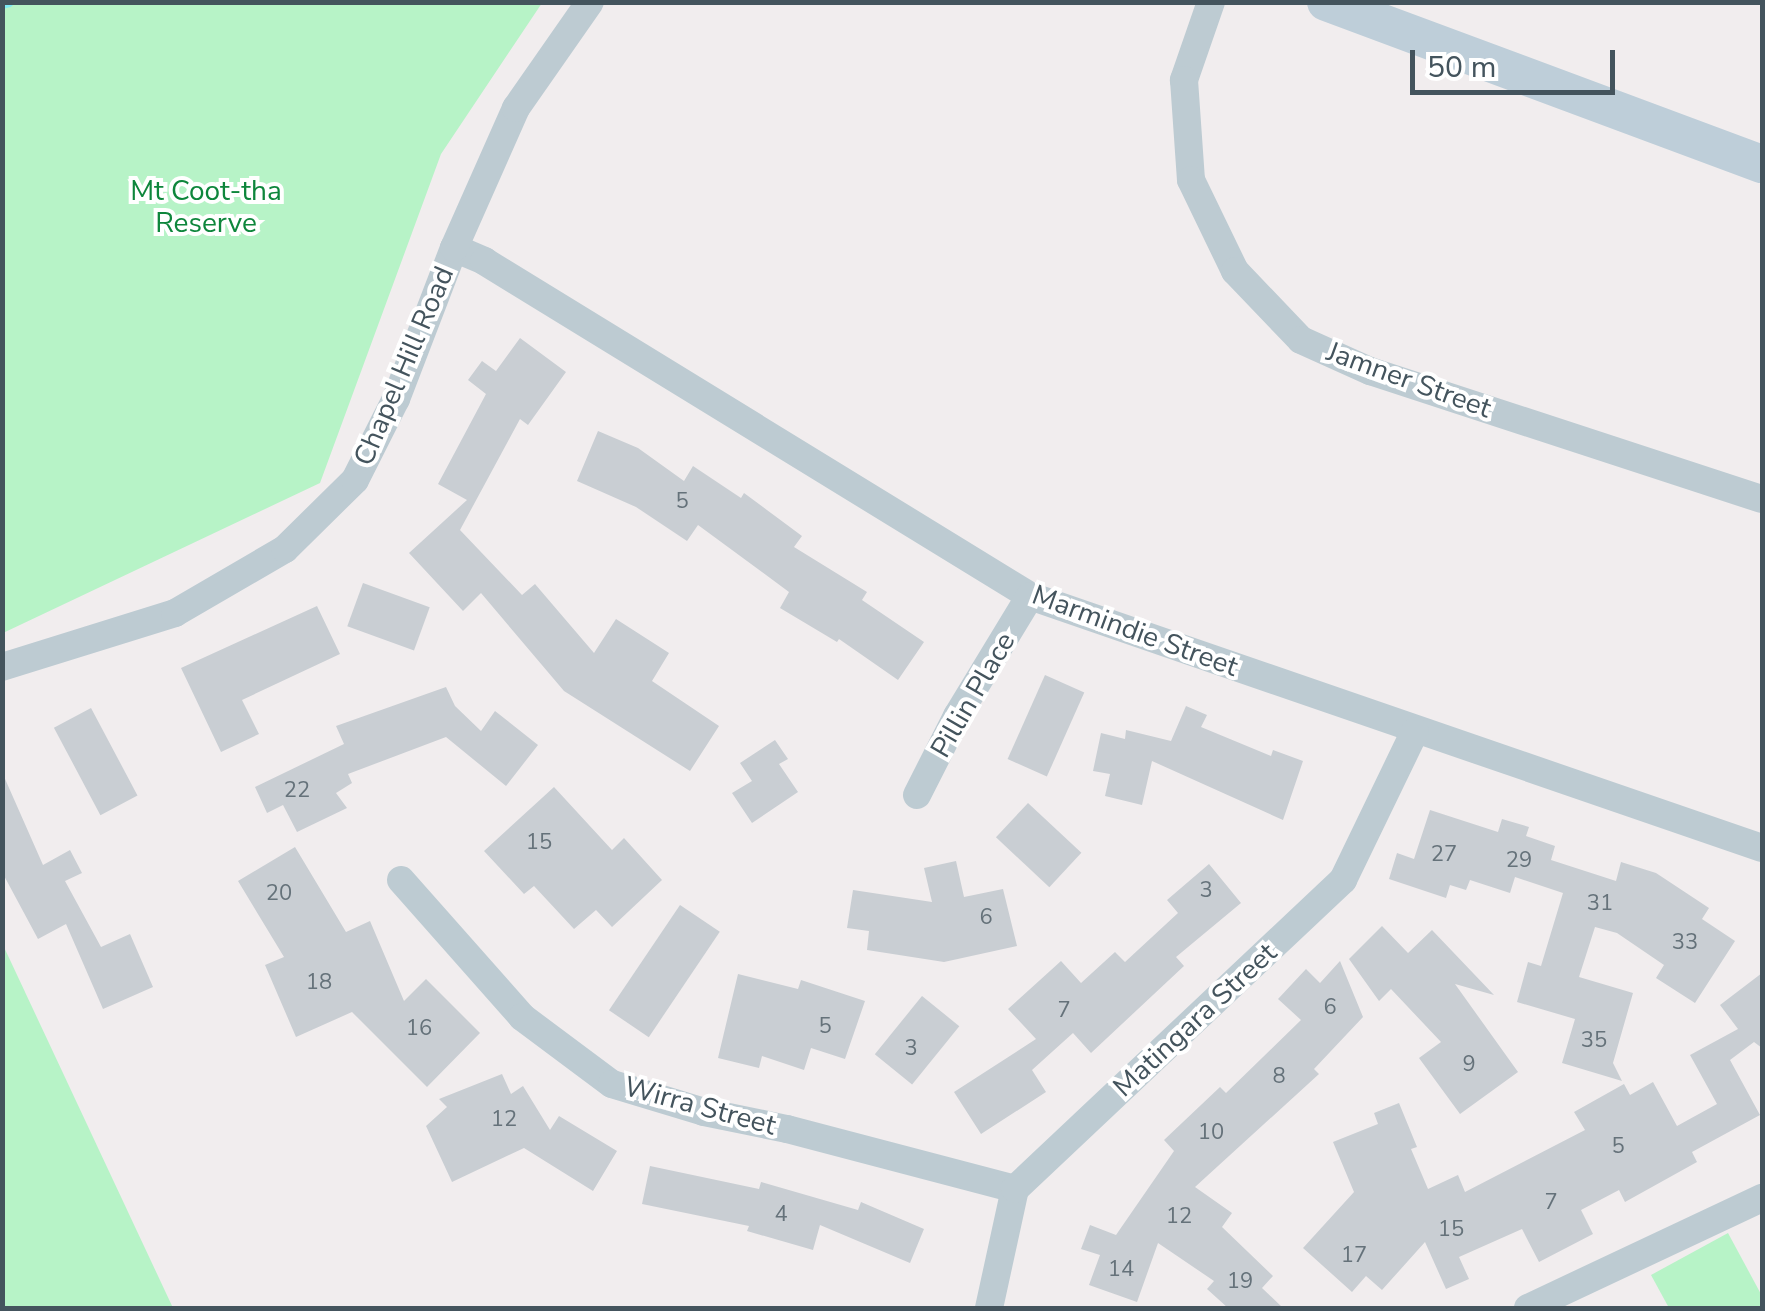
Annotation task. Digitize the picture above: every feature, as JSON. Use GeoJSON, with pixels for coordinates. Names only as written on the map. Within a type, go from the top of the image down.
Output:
{"type":"FeatureCollection","features":[{"type":"Feature","properties":{"kind":"main road"},"geometry":{"type":"LineString","coordinates":[[1326,2],[1762,164]]}},
{"type":"Feature","properties":{"kind":"street","name":"Chapel Hill Road"},"geometry":{"type":"LineString","coordinates":[[2,667],[175,613],[285,549],[355,480],[396,399],[454,248],[516,108],[590,2]]}},
{"type":"Feature","properties":{"kind":"street","name":"Jamner Street"},"geometry":{"type":"LineString","coordinates":[[1211,2],[1184,80],[1192,180],[1235,271],[1301,340],[1370,371],[1762,499]]}},
{"type":"Feature","properties":{"kind":"street","name":"Marmindie Street"},"geometry":{"type":"LineString","coordinates":[[454,248],[484,262],[1030,596],[1762,848]]}},
{"type":"Feature","properties":{"kind":"street","name":"Pillin Place"},"geometry":{"type":"LineString","coordinates":[[918,795],[957,716],[1030,596]]}},
{"type":"Feature","properties":{"kind":"street","name":"Matingara Street"},"geometry":{"type":"LineString","coordinates":[[1015,1188],[1342,880],[1415,731]]}},
{"type":"Feature","properties":{"kind":"street","name":"Wirra Street"},"geometry":{"type":"LineString","coordinates":[[402,880],[522,1017],[612,1084],[704,1112],[1015,1188]]}},
{"type":"Feature","properties":{"kind":"street"},"geometry":{"type":"LineString","coordinates":[[989,1308],[1015,1188]]}},
{"type":"Feature","properties":{"kind":"street"},"geometry":{"type":"LineString","coordinates":[[1528,1308],[1762,1198]]}},
{"type":"Feature","properties":{"kind":"green space","name":"Mt Coot-tha Reserve"},"geometry":{"type":"Polygon","coordinates":[[[2,3],[542,3],[441,154],[320,483],[3,633],[2,3]]]}},
{"type":"Feature","properties":{"kind":"green space"},"geometry":{"type":"Polygon","coordinates":[[[3,945],[173,1308],[3,1308],[3,945]]]}},
{"type":"Feature","properties":{"kind":"green space"},"geometry":{"type":"Polygon","coordinates":[[[1728,1233],[1762,1296],[1762,1308],[1669,1308],[1651,1275],[1728,1233]]]}},
{"type":"Feature","properties":{"kind":"building"},"geometry":{"type":"Polygon","coordinates":[[[520,338],[566,372],[528,425],[520,419],[460,530],[522,595],[535,584],[594,653],[616,619],[669,653],[652,681],[719,726],[690,771],[564,691],[481,593],[463,611],[409,553],[467,500],[438,484],[486,394],[468,380],[482,361],[496,371],[520,338]]]}},
{"type":"Feature","properties":{"kind":"building"},"geometry":{"type":"Polygon","coordinates":[[[598,431],[638,448],[684,481],[693,466],[741,498],[744,493],[802,536],[794,547],[867,592],[862,600],[924,642],[898,680],[839,639],[837,642],[780,608],[789,592],[698,525],[687,541],[636,507],[577,481],[598,431]]]}},
{"type":"Feature","properties":{"kind":"building"},"geometry":{"type":"Polygon","coordinates":[[[363,583],[430,607],[414,651],[347,626],[363,583]]]}},
{"type":"Feature","properties":{"kind":"building"},"geometry":{"type":"Polygon","coordinates":[[[317,606],[340,654],[242,700],[259,734],[221,752],[181,668],[317,606]]]}},
{"type":"Feature","properties":{"kind":"building"},"geometry":{"type":"Polygon","coordinates":[[[1045,675],[1084,692],[1047,777],[1008,759],[1045,675]]]}},
{"type":"Feature","properties":{"kind":"building"},"geometry":{"type":"Polygon","coordinates":[[[446,687],[455,706],[481,731],[495,711],[538,745],[506,786],[446,737],[348,774],[352,783],[336,793],[347,808],[297,832],[283,805],[267,813],[255,787],[344,744],[336,726],[446,687]]]}},
{"type":"Feature","properties":{"kind":"building"},"geometry":{"type":"Polygon","coordinates":[[[1186,706],[1207,715],[1201,727],[1271,756],[1273,750],[1303,761],[1283,820],[1152,761],[1142,805],[1105,796],[1110,774],[1093,771],[1101,733],[1125,739],[1126,730],[1171,741],[1186,706]]]}},
{"type":"Feature","properties":{"kind":"building"},"geometry":{"type":"Polygon","coordinates":[[[91,708],[137,795],[100,815],[54,728],[91,708]]]}},
{"type":"Feature","properties":{"kind":"building"},"geometry":{"type":"Polygon","coordinates":[[[775,740],[788,759],[779,764],[798,792],[752,823],[732,793],[752,781],[740,763],[775,740]]]}},
{"type":"Feature","properties":{"kind":"building"},"geometry":{"type":"Polygon","coordinates":[[[2,772],[43,865],[70,850],[82,873],[65,881],[101,947],[130,934],[153,987],[103,1009],[66,924],[38,939],[2,872],[2,772]]]}},
{"type":"Feature","properties":{"kind":"building"},"geometry":{"type":"Polygon","coordinates":[[[554,787],[612,850],[624,838],[662,880],[612,927],[596,910],[574,929],[534,886],[524,894],[484,851],[554,787]]]}},
{"type":"Feature","properties":{"kind":"building"},"geometry":{"type":"Polygon","coordinates":[[[1028,803],[1081,853],[1049,887],[996,837],[1028,803]]]}},
{"type":"Feature","properties":{"kind":"building"},"geometry":{"type":"Polygon","coordinates":[[[1430,810],[1498,832],[1502,819],[1529,827],[1526,836],[1555,846],[1551,860],[1616,881],[1621,862],[1656,873],[1709,908],[1702,919],[1735,941],[1695,1003],[1656,978],[1664,965],[1617,933],[1595,927],[1579,977],[1633,993],[1613,1063],[1622,1081],[1562,1063],[1575,1019],[1517,1002],[1528,962],[1541,966],[1563,893],[1515,877],[1510,893],[1470,880],[1466,890],[1450,885],[1446,898],[1389,879],[1397,853],[1414,859],[1430,810]]]}},
{"type":"Feature","properties":{"kind":"building"},"geometry":{"type":"Polygon","coordinates":[[[295,847],[346,932],[370,921],[404,1001],[426,979],[480,1033],[427,1087],[352,1012],[296,1037],[265,965],[284,957],[238,881],[295,847]]]}},
{"type":"Feature","properties":{"kind":"building"},"geometry":{"type":"Polygon","coordinates":[[[956,861],[964,897],[1003,889],[1017,946],[944,962],[867,950],[869,931],[847,928],[853,890],[932,902],[924,868],[956,861]]]}},
{"type":"Feature","properties":{"kind":"building"},"geometry":{"type":"Polygon","coordinates":[[[1209,864],[1241,903],[1176,957],[1184,966],[1091,1053],[1073,1033],[1032,1070],[1046,1092],[981,1134],[954,1092],[1036,1039],[1008,1009],[1061,961],[1081,983],[1115,952],[1125,962],[1178,913],[1167,900],[1209,864]]]}},
{"type":"Feature","properties":{"kind":"building"},"geometry":{"type":"Polygon","coordinates":[[[680,905],[720,932],[649,1037],[609,1010],[680,905]]]}},
{"type":"Feature","properties":{"kind":"building"},"geometry":{"type":"Polygon","coordinates":[[[1382,926],[1408,953],[1432,930],[1494,995],[1455,984],[1518,1072],[1460,1114],[1419,1058],[1441,1042],[1391,989],[1379,1001],[1349,959],[1382,926]]]}},
{"type":"Feature","properties":{"kind":"building"},"geometry":{"type":"Polygon","coordinates":[[[1340,961],[1363,1017],[1314,1069],[1319,1074],[1195,1187],[1232,1213],[1222,1227],[1273,1276],[1262,1288],[1283,1308],[1228,1308],[1207,1289],[1214,1281],[1158,1243],[1137,1302],[1089,1285],[1100,1255],[1081,1249],[1090,1225],[1116,1235],[1174,1151],[1164,1140],[1220,1087],[1226,1093],[1301,1020],[1278,999],[1306,969],[1320,983],[1340,961]]]}},
{"type":"Feature","properties":{"kind":"building"},"geometry":{"type":"Polygon","coordinates":[[[1762,973],[1762,1048],[1754,1042],[1730,1060],[1760,1115],[1692,1152],[1697,1162],[1625,1202],[1619,1190],[1581,1210],[1593,1234],[1539,1262],[1522,1229],[1459,1257],[1469,1279],[1446,1289],[1425,1242],[1382,1290],[1366,1276],[1352,1292],[1303,1248],[1354,1192],[1333,1142],[1378,1124],[1374,1113],[1399,1103],[1417,1147],[1411,1149],[1428,1189],[1458,1175],[1465,1192],[1585,1130],[1574,1112],[1624,1084],[1630,1095],[1653,1082],[1677,1126],[1717,1104],[1690,1055],[1738,1029],[1720,1005],[1762,973]]]}},
{"type":"Feature","properties":{"kind":"building"},"geometry":{"type":"Polygon","coordinates":[[[738,974],[798,989],[801,980],[865,1001],[845,1059],[811,1048],[804,1070],[762,1056],[759,1068],[718,1058],[738,974]]]}},
{"type":"Feature","properties":{"kind":"building"},"geometry":{"type":"Polygon","coordinates":[[[922,996],[959,1026],[912,1084],[875,1054],[922,996]]]}},
{"type":"Feature","properties":{"kind":"building"},"geometry":{"type":"Polygon","coordinates":[[[502,1074],[511,1094],[523,1086],[550,1130],[559,1116],[617,1151],[593,1191],[524,1148],[452,1182],[426,1126],[447,1107],[439,1099],[502,1074]]]}},
{"type":"Feature","properties":{"kind":"building"},"geometry":{"type":"Polygon","coordinates":[[[650,1166],[759,1189],[761,1182],[858,1210],[861,1202],[924,1229],[910,1263],[820,1225],[813,1250],[747,1231],[749,1226],[642,1204],[650,1166]]]}},
{"type":"Feature","properties":{"kind":"waterway"},"geometry":{"type":"LineString","coordinates":[[2,4],[9,2]]}}]}
